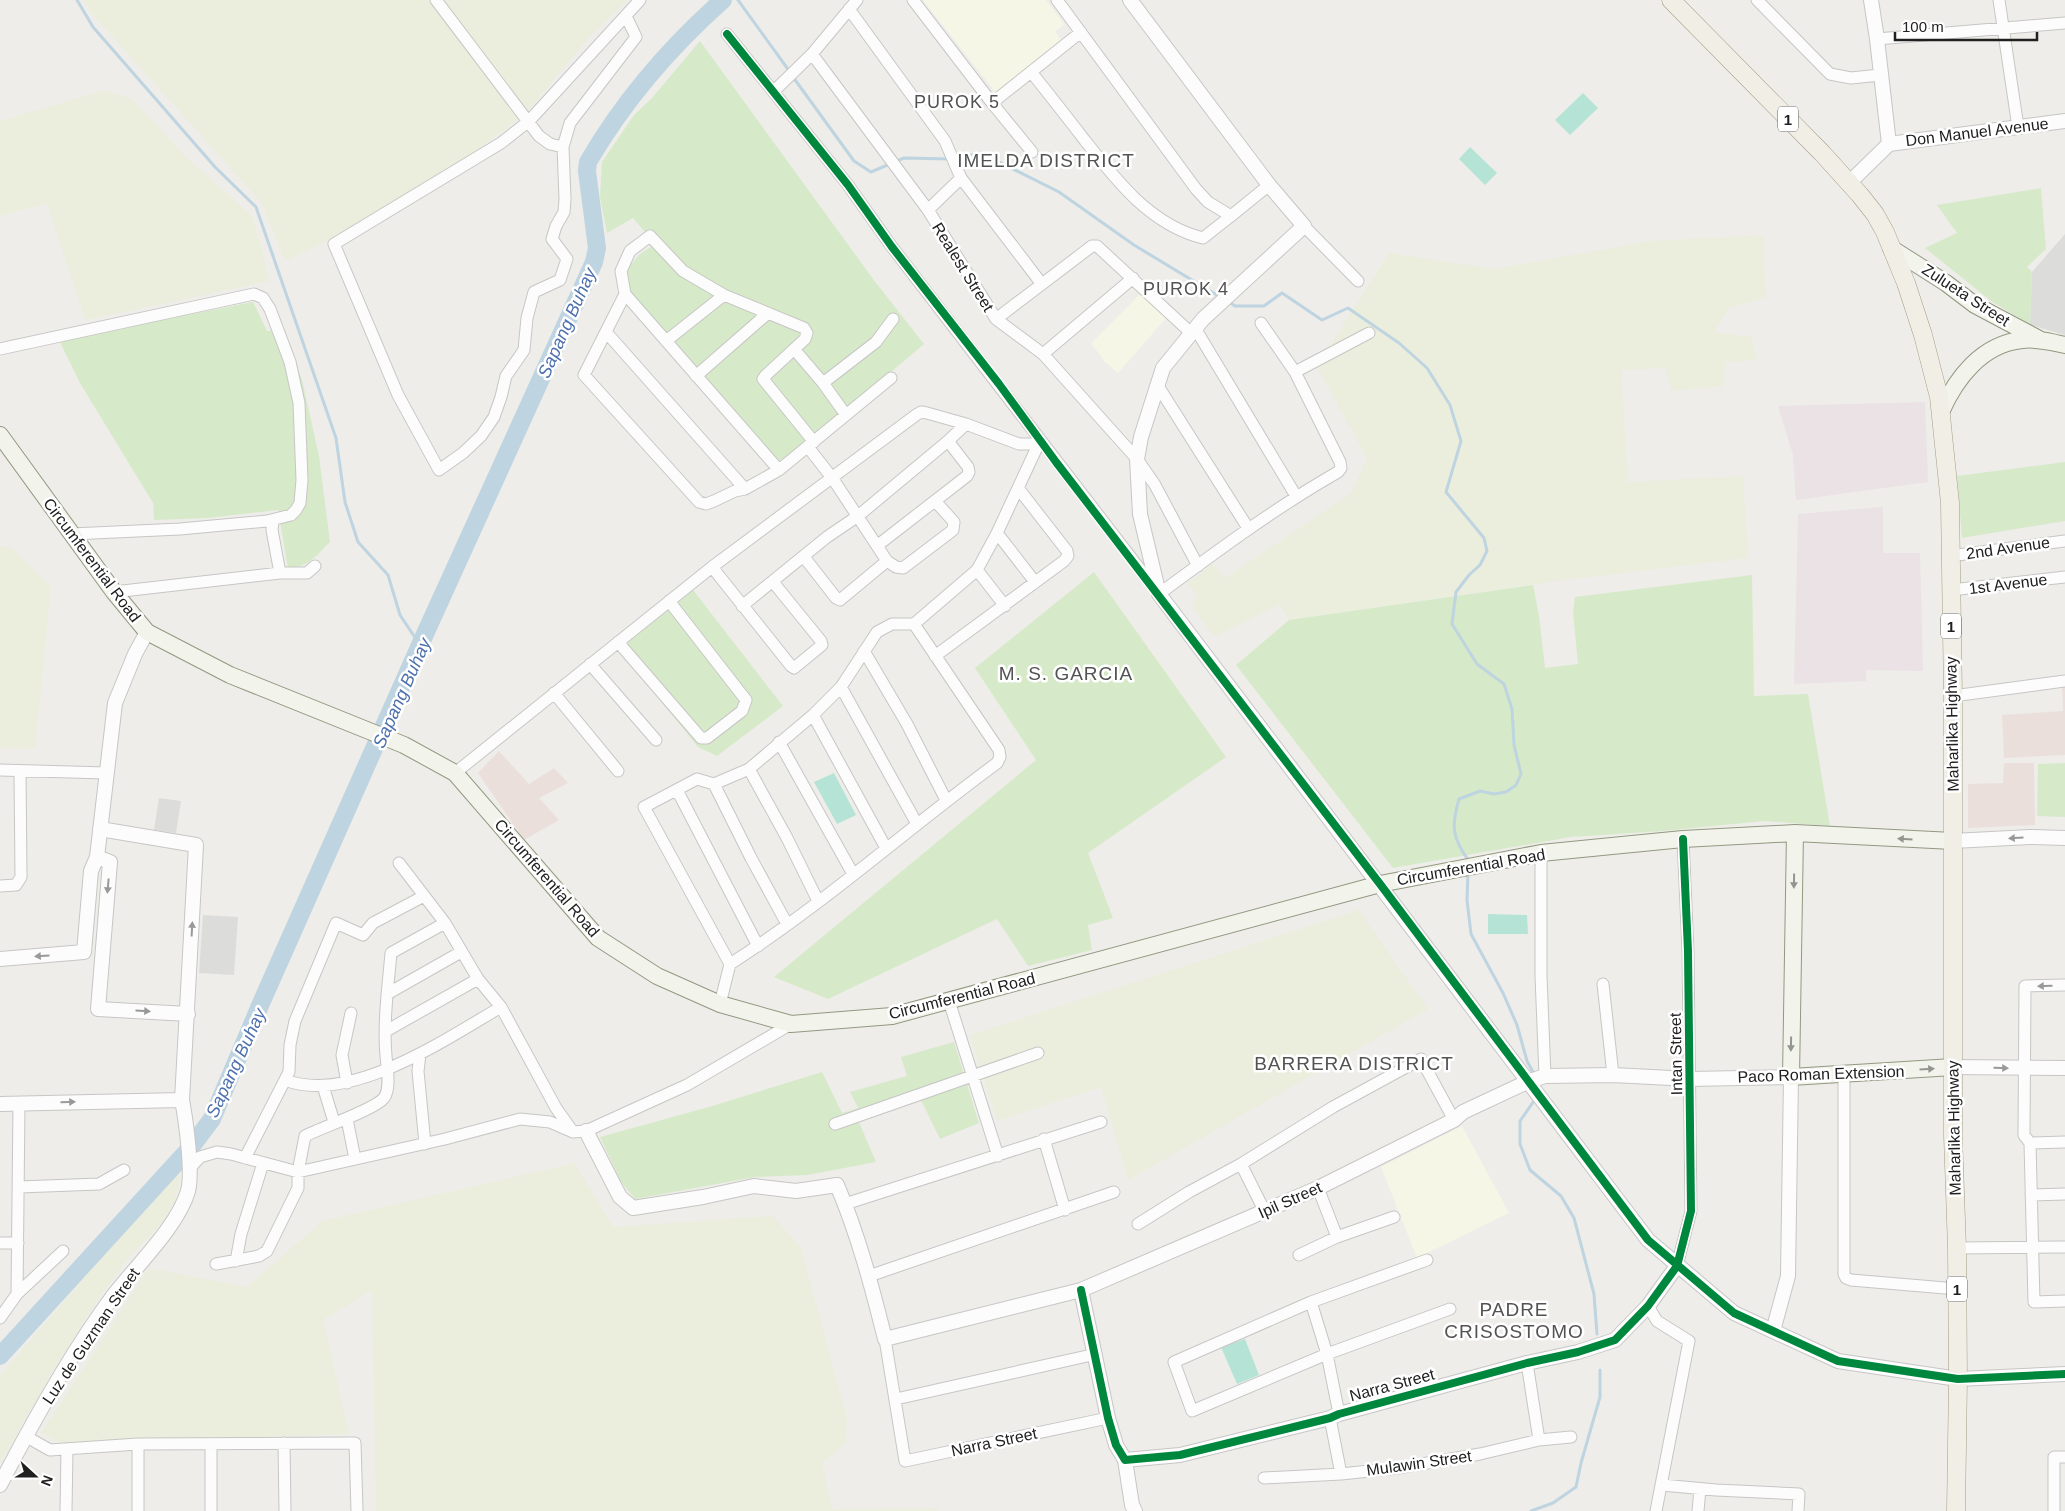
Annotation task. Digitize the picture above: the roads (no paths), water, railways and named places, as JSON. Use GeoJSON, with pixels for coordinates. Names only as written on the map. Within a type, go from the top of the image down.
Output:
{"type":"FeatureCollection","features":[{"type":"Feature","properties":{"kind":"main road","name":"Maharlika Highway"},"geometry":{"type":"LineString","coordinates":[[1671,0],[1849,183],[1875,214],[1891,248],[1915,309],[1941,412],[1950,503],[1953,696],[1953,1068],[1958,1379],[1956,1511]]}},
{"type":"Feature","properties":{"kind":"main road","name":"Zulueta Street"},"geometry":{"type":"LineString","coordinates":[[1891,248],[1946,283],[1975,305],[2041,340]]}},
{"type":"Feature","properties":{"kind":"main road","name":"Zulueta Street"},"geometry":{"type":"LineString","coordinates":[[1941,412],[1961,376],[1983,355],[2012,342],[2024,340],[2041,340],[2065,345]]}},
{"type":"Feature","properties":{"kind":"main road","name":"Circumferential Road"},"geometry":{"type":"LineString","coordinates":[[0,435],[114,592],[147,632],[230,675],[404,745],[455,773],[598,938],[657,976],[720,1004],[790,1024],[892,1016],[1380,884],[1541,853],[1683,839],[1795,832],[1953,841]]}},
{"type":"Feature","properties":{"kind":"main road"},"geometry":{"type":"LineString","coordinates":[[1791,1077],[1795,832]]}},
{"type":"Feature","properties":{"kind":"main road","name":"Paco Roman Extension"},"geometry":{"type":"LineString","coordinates":[[1791,1077],[1953,1068]]}},
{"type":"Feature","properties":{"kind":"street"},"geometry":{"type":"LineString","coordinates":[[436,0],[539,136],[550,144],[563,147]]}},
{"type":"Feature","properties":{"kind":"street"},"geometry":{"type":"LineString","coordinates":[[626,16],[636,37],[570,123],[563,147],[564,212],[556,226],[552,239],[567,260],[560,280],[534,292],[527,318],[524,350],[506,376],[494,417],[481,436],[463,453],[439,470],[398,395],[334,244],[501,143],[529,121],[640,0]]}},
{"type":"Feature","properties":{"kind":"street"},"geometry":{"type":"LineString","coordinates":[[774,90],[812,54],[857,0]]}},
{"type":"Feature","properties":{"kind":"street"},"geometry":{"type":"LineString","coordinates":[[913,0],[1032,152]]}},
{"type":"Feature","properties":{"kind":"street"},"geometry":{"type":"LineString","coordinates":[[1057,0],[1196,189],[1208,202],[1231,216]]}},
{"type":"Feature","properties":{"kind":"street"},"geometry":{"type":"LineString","coordinates":[[1130,0],[1269,185],[1304,226],[1358,281]]}},
{"type":"Feature","properties":{"kind":"street"},"geometry":{"type":"LineString","coordinates":[[1757,0],[1830,74],[1851,78],[1880,75]]}},
{"type":"Feature","properties":{"kind":"street"},"geometry":{"type":"LineString","coordinates":[[1849,183],[1889,144],[1871,0]]}},
{"type":"Feature","properties":{"kind":"street"},"geometry":{"type":"LineString","coordinates":[[1999,0],[2018,127]]}},
{"type":"Feature","properties":{"kind":"street"},"geometry":{"type":"LineString","coordinates":[[850,9],[945,140],[961,178],[1041,283]]}},
{"type":"Feature","properties":{"kind":"street"},"geometry":{"type":"LineString","coordinates":[[1877,39],[2002,30],[2065,23]]}},
{"type":"Feature","properties":{"kind":"street"},"geometry":{"type":"LineString","coordinates":[[992,103],[1081,32]]}},
{"type":"Feature","properties":{"kind":"street"},"geometry":{"type":"LineString","coordinates":[[727,34],[774,90],[848,185],[892,247],[999,384],[1040,443],[1159,594],[1380,884],[1527,1082],[1600,1174],[1648,1240],[1734,1312],[1838,1361],[1958,1379],[2065,1374]]}},
{"type":"Feature","properties":{"kind":"street","name":"Realest Street"},"geometry":{"type":"LineString","coordinates":[[812,54],[928,210],[996,320],[1043,354],[1138,459],[1155,485],[1198,566]]}},
{"type":"Feature","properties":{"kind":"street"},"geometry":{"type":"LineString","coordinates":[[1032,72],[1116,181],[1151,213],[1190,235],[1204,238],[1269,185]]}},
{"type":"Feature","properties":{"kind":"street","name":"Don Manuel Avenue"},"geometry":{"type":"LineString","coordinates":[[1889,144],[2065,121]]}},
{"type":"Feature","properties":{"kind":"street"},"geometry":{"type":"LineString","coordinates":[[928,210],[961,178]]}},
{"type":"Feature","properties":{"kind":"street"},"geometry":{"type":"LineString","coordinates":[[1159,594],[1140,514],[1138,459],[1141,437],[1163,368],[1193,331],[1304,226]]}},
{"type":"Feature","properties":{"kind":"street"},"geometry":{"type":"LineString","coordinates":[[779,470],[625,294],[621,271],[630,251],[650,236],[683,271],[724,295],[804,328],[807,333],[806,339],[764,379],[811,444],[887,560],[896,567],[903,568],[953,530],[954,522],[935,501]]}},
{"type":"Feature","properties":{"kind":"street"},"geometry":{"type":"LineString","coordinates":[[996,320],[1041,283],[1092,246],[1101,248],[1132,278],[1193,331],[1296,496]]}},
{"type":"Feature","properties":{"kind":"street"},"geometry":{"type":"LineString","coordinates":[[1043,354],[1132,278]]}},
{"type":"Feature","properties":{"kind":"street"},"geometry":{"type":"LineString","coordinates":[[0,349],[254,294],[264,298],[270,309],[290,362],[299,403],[302,480],[300,502],[296,510],[291,515],[273,521],[180,529],[72,534]]}},
{"type":"Feature","properties":{"kind":"street"},"geometry":{"type":"LineString","coordinates":[[625,294],[584,374],[699,502],[706,504],[735,491],[745,489],[779,470],[891,378]]}},
{"type":"Feature","properties":{"kind":"street"},"geometry":{"type":"LineString","coordinates":[[666,341],[724,295]]}},
{"type":"Feature","properties":{"kind":"street"},"geometry":{"type":"LineString","coordinates":[[696,376],[768,313]]}},
{"type":"Feature","properties":{"kind":"street"},"geometry":{"type":"LineString","coordinates":[[823,383],[876,342],[894,319]]}},
{"type":"Feature","properties":{"kind":"street"},"geometry":{"type":"LineString","coordinates":[[1159,594],[1248,528],[1296,496],[1338,472],[1341,468],[1340,462],[1295,372],[1260,323]]}},
{"type":"Feature","properties":{"kind":"street"},"geometry":{"type":"LineString","coordinates":[[606,332],[745,489]]}},
{"type":"Feature","properties":{"kind":"street"},"geometry":{"type":"LineString","coordinates":[[1295,372],[1369,333]]}},
{"type":"Feature","properties":{"kind":"street"},"geometry":{"type":"LineString","coordinates":[[794,349],[823,383],[846,416]]}},
{"type":"Feature","properties":{"kind":"street"},"geometry":{"type":"LineString","coordinates":[[1158,386],[1248,528]]}},
{"type":"Feature","properties":{"kind":"street"},"geometry":{"type":"LineString","coordinates":[[455,773],[712,567],[921,412],[966,424],[1020,444],[1040,443]]}},
{"type":"Feature","properties":{"kind":"street"},"geometry":{"type":"LineString","coordinates":[[742,606],[827,537],[858,516],[966,424]]}},
{"type":"Feature","properties":{"kind":"street"},"geometry":{"type":"LineString","coordinates":[[878,545],[970,472],[948,441]]}},
{"type":"Feature","properties":{"kind":"street"},"geometry":{"type":"LineString","coordinates":[[720,1004],[730,964],[644,807],[697,779],[714,784],[749,769],[813,715],[841,687],[864,650],[878,632],[892,624],[914,624],[977,570],[998,533],[1040,443]]}},
{"type":"Feature","properties":{"kind":"street"},"geometry":{"type":"LineString","coordinates":[[935,656],[1005,606],[1068,556],[1068,551],[1018,488]]}},
{"type":"Feature","properties":{"kind":"street"},"geometry":{"type":"LineString","coordinates":[[273,521],[272,530],[280,573]]}},
{"type":"Feature","properties":{"kind":"street"},"geometry":{"type":"LineString","coordinates":[[998,533],[1035,582]]}},
{"type":"Feature","properties":{"kind":"street","name":"2nd Avenue"},"geometry":{"type":"LineString","coordinates":[[1950,556],[2065,541]]}},
{"type":"Feature","properties":{"kind":"street"},"geometry":{"type":"LineString","coordinates":[[804,557],[836,598],[840,600],[887,560]]}},
{"type":"Feature","properties":{"kind":"street"},"geometry":{"type":"LineString","coordinates":[[114,592],[280,573],[307,573],[315,566]]}},
{"type":"Feature","properties":{"kind":"street"},"geometry":{"type":"LineString","coordinates":[[712,567],[790,666],[798,667],[822,645],[773,582]]}},
{"type":"Feature","properties":{"kind":"street"},"geometry":{"type":"LineString","coordinates":[[977,570],[1005,606]]}},
{"type":"Feature","properties":{"kind":"street","name":"1st Avenue"},"geometry":{"type":"LineString","coordinates":[[1951,590],[2065,577]]}},
{"type":"Feature","properties":{"kind":"street"},"geometry":{"type":"LineString","coordinates":[[618,642],[701,738],[707,738],[742,711],[746,700],[669,601]]}},
{"type":"Feature","properties":{"kind":"street"},"geometry":{"type":"LineString","coordinates":[[730,964],[758,946],[818,901],[946,800],[997,763],[1000,757],[998,750],[914,624]]}},
{"type":"Feature","properties":{"kind":"street"},"geometry":{"type":"LineString","coordinates":[[0,959],[84,952],[91,871],[97,857],[115,703],[135,654],[147,632]]}},
{"type":"Feature","properties":{"kind":"street"},"geometry":{"type":"LineString","coordinates":[[864,650],[907,724],[946,800]]}},
{"type":"Feature","properties":{"kind":"street"},"geometry":{"type":"LineString","coordinates":[[590,664],[656,740]]}},
{"type":"Feature","properties":{"kind":"street"},"geometry":{"type":"LineString","coordinates":[[1953,696],[2065,681]]}},
{"type":"Feature","properties":{"kind":"street"},"geometry":{"type":"LineString","coordinates":[[841,687],[917,824]]}},
{"type":"Feature","properties":{"kind":"street"},"geometry":{"type":"LineString","coordinates":[[554,693],[618,771]]}},
{"type":"Feature","properties":{"kind":"street"},"geometry":{"type":"LineString","coordinates":[[813,715],[886,848]]}},
{"type":"Feature","properties":{"kind":"street"},"geometry":{"type":"LineString","coordinates":[[779,742],[853,874]]}},
{"type":"Feature","properties":{"kind":"street"},"geometry":{"type":"LineString","coordinates":[[749,769],[787,838],[818,901]]}},
{"type":"Feature","properties":{"kind":"street"},"geometry":{"type":"LineString","coordinates":[[0,770],[106,773]]}},
{"type":"Feature","properties":{"kind":"street"},"geometry":{"type":"LineString","coordinates":[[0,886],[16,885],[21,876],[20,771]]}},
{"type":"Feature","properties":{"kind":"street"},"geometry":{"type":"LineString","coordinates":[[714,784],[787,924]]}},
{"type":"Feature","properties":{"kind":"street"},"geometry":{"type":"LineString","coordinates":[[676,790],[758,946]]}},
{"type":"Feature","properties":{"kind":"street"},"geometry":{"type":"LineString","coordinates":[[100,829],[196,845],[182,1100],[186,1123],[188,1164],[200,1157],[217,1152],[298,1172],[425,1144],[520,1119],[550,1122],[579,1132],[687,1085],[790,1024]]}},
{"type":"Feature","properties":{"kind":"street"},"geometry":{"type":"LineString","coordinates":[[1953,841],[2030,837],[2065,838]]}},
{"type":"Feature","properties":{"kind":"street","name":"Intan Street"},"geometry":{"type":"LineString","coordinates":[[1677,1266],[1691,1211],[1688,951],[1683,839]]}},
{"type":"Feature","properties":{"kind":"street"},"geometry":{"type":"LineString","coordinates":[[1541,853],[1541,976],[1545,1076]]}},
{"type":"Feature","properties":{"kind":"street"},"geometry":{"type":"LineString","coordinates":[[97,857],[110,862],[98,1009],[188,1014]]}},
{"type":"Feature","properties":{"kind":"street"},"geometry":{"type":"LineString","coordinates":[[398,863],[444,923],[478,979],[501,1007],[556,1108],[579,1132]]}},
{"type":"Feature","properties":{"kind":"street"},"geometry":{"type":"LineString","coordinates":[[245,1158],[289,1072],[290,1046],[295,1021],[336,923],[362,935],[373,923],[424,896]]}},
{"type":"Feature","properties":{"kind":"street"},"geometry":{"type":"LineString","coordinates":[[216,1264],[260,1256],[267,1251],[298,1188],[298,1172],[305,1136],[334,1122],[347,1119],[383,1099],[387,1091],[387,994],[391,953],[444,923]]}},
{"type":"Feature","properties":{"kind":"street"},"geometry":{"type":"LineString","coordinates":[[387,994],[461,952]]}},
{"type":"Feature","properties":{"kind":"street"},"geometry":{"type":"LineString","coordinates":[[386,1031],[478,979]]}},
{"type":"Feature","properties":{"kind":"street"},"geometry":{"type":"LineString","coordinates":[[1603,984],[1613,1075]]}},
{"type":"Feature","properties":{"kind":"street"},"geometry":{"type":"LineString","coordinates":[[2065,985],[2026,986],[2024,1069],[2024,1135],[2030,1143],[2034,1302],[2065,1301]]}},
{"type":"Feature","properties":{"kind":"street"},"geometry":{"type":"LineString","coordinates":[[949,1001],[998,1156]]}},
{"type":"Feature","properties":{"kind":"street"},"geometry":{"type":"LineString","coordinates":[[285,1080],[296,1084],[323,1086],[347,1083],[420,1054],[501,1007]]}},
{"type":"Feature","properties":{"kind":"street"},"geometry":{"type":"LineString","coordinates":[[347,1083],[342,1055],[351,1013]]}},
{"type":"Feature","properties":{"kind":"street"},"geometry":{"type":"LineString","coordinates":[[835,1124],[1038,1052]]}},
{"type":"Feature","properties":{"kind":"street"},"geometry":{"type":"LineString","coordinates":[[420,1054],[418,1071],[425,1144]]}},
{"type":"Feature","properties":{"kind":"street"},"geometry":{"type":"LineString","coordinates":[[1138,1224],[1189,1192],[1242,1164],[1356,1094],[1421,1059],[1454,1120]]}},
{"type":"Feature","properties":{"kind":"street"},"geometry":{"type":"LineString","coordinates":[[1953,1068],[2065,1068]]}},
{"type":"Feature","properties":{"kind":"street","name":"Ipil Street"},"geometry":{"type":"LineString","coordinates":[[885,1339],[1081,1290],[1318,1188],[1454,1120],[1464,1112],[1527,1082],[1545,1076],[1613,1075],[1690,1079]]}},
{"type":"Feature","properties":{"kind":"street"},"geometry":{"type":"LineString","coordinates":[[1844,1075],[1844,1274],[1846,1278],[1957,1289]]}},
{"type":"Feature","properties":{"kind":"street"},"geometry":{"type":"LineString","coordinates":[[1773,1331],[1788,1276],[1791,1077]]}},
{"type":"Feature","properties":{"kind":"street","name":"Paco Roman Extension"},"geometry":{"type":"LineString","coordinates":[[1690,1079],[1791,1077]]}},
{"type":"Feature","properties":{"kind":"street"},"geometry":{"type":"LineString","coordinates":[[323,1086],[334,1122]]}},
{"type":"Feature","properties":{"kind":"street"},"geometry":{"type":"LineString","coordinates":[[0,1104],[182,1100]]}},
{"type":"Feature","properties":{"kind":"street"},"geometry":{"type":"LineString","coordinates":[[17,1294],[19,1103]]}},
{"type":"Feature","properties":{"kind":"street"},"geometry":{"type":"LineString","coordinates":[[347,1119],[355,1159]]}},
{"type":"Feature","properties":{"kind":"street"},"geometry":{"type":"LineString","coordinates":[[845,1204],[1100,1122]]}},
{"type":"Feature","properties":{"kind":"street","name":"Narra Street"},"geometry":{"type":"LineString","coordinates":[[579,1132],[620,1197],[633,1208],[703,1197],[754,1186],[796,1191],[837,1185],[869,1276],[885,1339],[906,1461],[1108,1418]]}},
{"type":"Feature","properties":{"kind":"street"},"geometry":{"type":"LineString","coordinates":[[1044,1140],[1065,1210]]}},
{"type":"Feature","properties":{"kind":"street"},"geometry":{"type":"LineString","coordinates":[[2030,1143],[2065,1142]]}},
{"type":"Feature","properties":{"kind":"street"},"geometry":{"type":"LineString","coordinates":[[236,1261],[263,1163]]}},
{"type":"Feature","properties":{"kind":"street","name":"Luz de Guzman Street"},"geometry":{"type":"LineString","coordinates":[[0,1485],[25,1436],[62,1374],[113,1297],[175,1218],[188,1190],[188,1164]]}},
{"type":"Feature","properties":{"kind":"street"},"geometry":{"type":"LineString","coordinates":[[1242,1164],[1265,1212]]}},
{"type":"Feature","properties":{"kind":"street"},"geometry":{"type":"LineString","coordinates":[[19,1187],[99,1184],[124,1170]]}},
{"type":"Feature","properties":{"kind":"street"},"geometry":{"type":"LineString","coordinates":[[1318,1188],[1337,1238]]}},
{"type":"Feature","properties":{"kind":"street"},"geometry":{"type":"LineString","coordinates":[[869,1276],[1114,1192]]}},
{"type":"Feature","properties":{"kind":"street"},"geometry":{"type":"LineString","coordinates":[[2031,1195],[2065,1194]]}},
{"type":"Feature","properties":{"kind":"street"},"geometry":{"type":"LineString","coordinates":[[1299,1255],[1337,1238],[1394,1217]]}},
{"type":"Feature","properties":{"kind":"street"},"geometry":{"type":"LineString","coordinates":[[0,1243],[18,1243]]}},
{"type":"Feature","properties":{"kind":"street"},"geometry":{"type":"LineString","coordinates":[[1957,1248],[2065,1247]]}},
{"type":"Feature","properties":{"kind":"street"},"geometry":{"type":"LineString","coordinates":[[0,1318],[17,1294],[63,1251]]}},
{"type":"Feature","properties":{"kind":"street"},"geometry":{"type":"LineString","coordinates":[[1427,1260],[1311,1302],[1174,1362],[1192,1411],[1327,1354],[1450,1309]]}},
{"type":"Feature","properties":{"kind":"street","name":"Narra Street"},"geometry":{"type":"LineString","coordinates":[[1126,1460],[1180,1455],[1335,1416],[1526,1363],[1578,1352],[1615,1340],[1648,1306],[1677,1266]]}},
{"type":"Feature","properties":{"kind":"street"},"geometry":{"type":"LineString","coordinates":[[1081,1290],[1108,1418],[1116,1445],[1126,1460],[1132,1505],[1135,1511]]}},
{"type":"Feature","properties":{"kind":"street"},"geometry":{"type":"LineString","coordinates":[[1311,1302],[1327,1354],[1341,1474]]}},
{"type":"Feature","properties":{"kind":"street"},"geometry":{"type":"LineString","coordinates":[[1648,1306],[1657,1321],[1689,1341],[1656,1511]]}},
{"type":"Feature","properties":{"kind":"street"},"geometry":{"type":"LineString","coordinates":[[896,1399],[1096,1354]]}},
{"type":"Feature","properties":{"kind":"street"},"geometry":{"type":"LineString","coordinates":[[1526,1363],[1539,1440]]}},
{"type":"Feature","properties":{"kind":"street"},"geometry":{"type":"LineString","coordinates":[[25,1436],[50,1450],[138,1444],[355,1443],[357,1511]]}},
{"type":"Feature","properties":{"kind":"street","name":"Mulawin Street"},"geometry":{"type":"LineString","coordinates":[[1264,1478],[1341,1474],[1398,1468],[1480,1454],[1539,1440],[1571,1437]]}},
{"type":"Feature","properties":{"kind":"street"},"geometry":{"type":"LineString","coordinates":[[284,1443],[284,1511]]}},
{"type":"Feature","properties":{"kind":"street"},"geometry":{"type":"LineString","coordinates":[[138,1444],[138,1511]]}},
{"type":"Feature","properties":{"kind":"street"},"geometry":{"type":"LineString","coordinates":[[211,1444],[212,1511]]}},
{"type":"Feature","properties":{"kind":"street"},"geometry":{"type":"LineString","coordinates":[[66,1511],[67,1449]]}},
{"type":"Feature","properties":{"kind":"street"},"geometry":{"type":"LineString","coordinates":[[2057,1508],[2054,1457],[2065,1457]]}},
{"type":"Feature","properties":{"kind":"street"},"geometry":{"type":"LineString","coordinates":[[1662,1485],[1700,1489],[1799,1494],[1798,1511]]}},
{"type":"Feature","properties":{"kind":"street"},"geometry":{"type":"LineString","coordinates":[[1698,1511],[1700,1489]]}},
{"type":"Feature","properties":{"kind":"waterway"},"geometry":{"type":"LineString","coordinates":[[77,0],[93,27],[215,167],[256,207],[336,438],[345,502],[358,542],[388,575],[400,615],[420,645]]}},
{"type":"Feature","properties":{"kind":"waterway","name":"Sapang Buhay"},"geometry":{"type":"LineString","coordinates":[[0,1356],[191,1147],[212,1119],[262,1001],[420,645],[594,262],[597,248],[587,171],[588,162],[617,118],[649,76],[685,36],[723,0]]}},
{"type":"Feature","properties":{"kind":"waterway"},"geometry":{"type":"LineString","coordinates":[[738,0],[790,72]]}},
{"type":"Feature","properties":{"kind":"waterway"},"geometry":{"type":"LineString","coordinates":[[793,77],[854,161],[871,172],[904,158],[950,159]]}},
{"type":"Feature","properties":{"kind":"waterway"},"geometry":{"type":"LineString","coordinates":[[962,157],[981,153],[1059,192],[1134,245],[1220,297]]}},
{"type":"Feature","properties":{"kind":"waterway"},"geometry":{"type":"LineString","coordinates":[[1228,301],[1235,306],[1264,306],[1282,293],[1322,320],[1348,308],[1399,343],[1427,368],[1450,405],[1461,441],[1446,492],[1484,538],[1487,551],[1480,565],[1469,575],[1456,592],[1452,624],[1477,664],[1504,684],[1512,709],[1514,745],[1521,774],[1516,785],[1506,792],[1494,794],[1480,791],[1459,799],[1454,824],[1456,838],[1469,861]]}},
{"type":"Feature","properties":{"kind":"waterway"},"geometry":{"type":"LineString","coordinates":[[1468,872],[1467,900],[1471,934],[1503,993],[1517,1025],[1527,1061],[1533,1072]]}},
{"type":"Feature","properties":{"kind":"waterway"},"geometry":{"type":"LineString","coordinates":[[1536,1098],[1520,1121],[1520,1144],[1530,1170],[1561,1196],[1574,1218],[1594,1294],[1597,1334]]}},
{"type":"Feature","properties":{"kind":"waterway"},"geometry":{"type":"LineString","coordinates":[[1531,1511],[1553,1503],[1576,1487],[1600,1397],[1600,1370]]}},
{"type":"Feature","properties":{"kind":"district","name":"PUROK 5"},"geometry":{"type":"Point","coordinates":[957,102]}},
{"type":"Feature","properties":{"kind":"district","name":"IMELDA DISTRICT"},"geometry":{"type":"Point","coordinates":[1046,160]}},
{"type":"Feature","properties":{"kind":"district","name":"PUROK 4"},"geometry":{"type":"Point","coordinates":[1186,289]}},
{"type":"Feature","properties":{"kind":"district","name":"M. S. GARCIA"},"geometry":{"type":"Point","coordinates":[1066,673]}},
{"type":"Feature","properties":{"kind":"district","name":"BARRERA DISTRICT"},"geometry":{"type":"Point","coordinates":[1354,1063]}},
{"type":"Feature","properties":{"kind":"district","name":"PADRE CRISOSTOMO"},"geometry":{"type":"Point","coordinates":[1514,1320]}}]}
